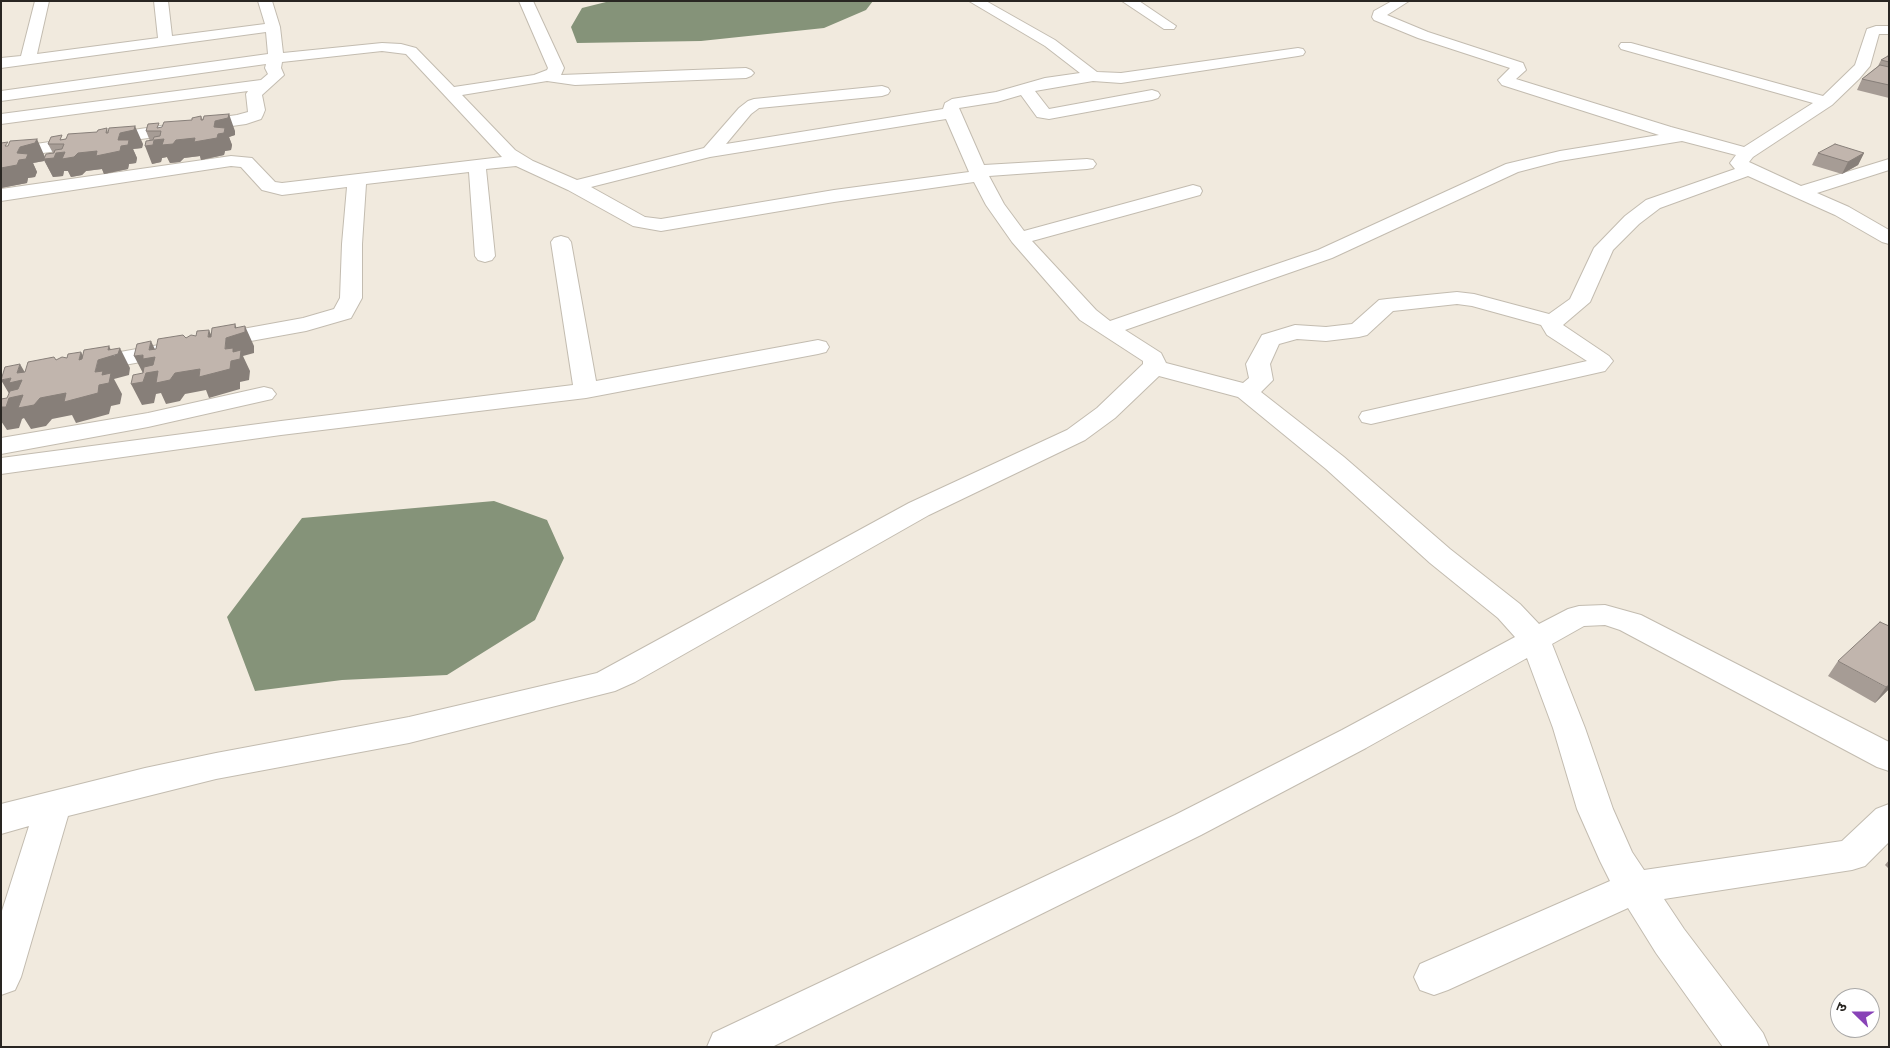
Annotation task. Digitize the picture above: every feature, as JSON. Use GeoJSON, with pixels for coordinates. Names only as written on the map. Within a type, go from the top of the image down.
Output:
{"type":"FeatureCollection","features":[{"type":"Feature","properties":{"kind":"street"},"geometry":{"type":"LineString","coordinates":[[28,59],[42,1]]}},
{"type":"Feature","properties":{"kind":"street"},"geometry":{"type":"LineString","coordinates":[[161,1],[165,40]]}},
{"type":"Feature","properties":{"kind":"street"},"geometry":{"type":"LineString","coordinates":[[1,154],[249,118],[257,114],[254,94],[276,77],[273,68],[275,58],[273,27],[265,1]]}},
{"type":"Feature","properties":{"kind":"street"},"geometry":{"type":"LineString","coordinates":[[449,92],[547,76],[554,73],[556,68],[526,1]]}},
{"type":"Feature","properties":{"kind":"street"},"geometry":{"type":"LineString","coordinates":[[976,1],[1050,43],[1093,76]]}},
{"type":"Feature","properties":{"kind":"street"},"geometry":{"type":"LineString","coordinates":[[1129,1],[1168,26]]}},
{"type":"Feature","properties":{"kind":"street"},"geometry":{"type":"LineString","coordinates":[[1402,1],[1379,14],[1378,17],[1423,35],[1518,66],[1518,70],[1506,80],[1513,84],[1570,100],[1681,136],[1748,162],[1889,238]]}},
{"type":"Feature","properties":{"kind":"street"},"geometry":{"type":"LineString","coordinates":[[1,63],[273,27]]}},
{"type":"Feature","properties":{"kind":"street"},"geometry":{"type":"LineString","coordinates":[[1246,392],[1261,380],[1258,364],[1270,340],[1295,332],[1326,334],[1359,330],[1387,305],[1457,298],[1474,300],[1524,315],[1553,321],[1567,313],[1579,302],[1604,248],[1642,210],[1748,162],[1826,102],[1854,76],[1862,66],[1872,32],[1876,30],[1889,30]]}},
{"type":"Feature","properties":{"kind":"street"},"geometry":{"type":"LineString","coordinates":[[1626,46],[1826,102]]}},
{"type":"Feature","properties":{"kind":"street"},"geometry":{"type":"LineString","coordinates":[[1,96],[275,58],[382,47],[401,48],[411,51],[500,145],[519,160],[575,186],[640,222],[661,225],[979,174],[1087,164]]}},
{"type":"Feature","properties":{"kind":"street"},"geometry":{"type":"LineString","coordinates":[[1,820],[216,766],[409,730],[604,683],[633,669],[918,509],[1076,435],[1106,413],[1153,367],[1155,364],[1153,358],[1107,330],[1088,315],[1019,238],[995,205],[950,108],[954,104],[997,97],[1045,83],[1093,76],[1121,78],[1298,52]]}},
{"type":"Feature","properties":{"kind":"street"},"geometry":{"type":"LineString","coordinates":[[547,76],[557,79],[575,80],[746,73]]}},
{"type":"Feature","properties":{"kind":"street"},"geometry":{"type":"LineString","coordinates":[[1,119],[265,84]]}},
{"type":"Feature","properties":{"kind":"street"},"geometry":{"type":"LineString","coordinates":[[1025,88],[1043,113],[1049,114],[1152,95]]}},
{"type":"Feature","properties":{"kind":"street"},"geometry":{"type":"LineString","coordinates":[[710,152],[745,111],[754,104],[882,91]]}},
{"type":"Feature","properties":{"kind":"street"},"geometry":{"type":"LineString","coordinates":[[575,186],[710,152],[952,113]]}},
{"type":"Feature","properties":{"kind":"street"},"geometry":{"type":"LineString","coordinates":[[1107,330],[1257,276],[1325,254],[1512,168],[1560,156],[1681,136]]}},
{"type":"Feature","properties":{"kind":"street"},"geometry":{"type":"LineString","coordinates":[[1,195],[231,161],[246,162],[269,186],[274,188],[294,188],[519,160]]}},
{"type":"Feature","properties":{"kind":"street"},"geometry":{"type":"LineString","coordinates":[[1801,192],[1889,164]]}},
{"type":"Feature","properties":{"kind":"street"},"geometry":{"type":"LineString","coordinates":[[477,165],[484,256]]}},
{"type":"Feature","properties":{"kind":"street"},"geometry":{"type":"LineString","coordinates":[[68,369],[306,324],[332,318],[343,313],[351,298],[352,244],[357,181]]}},
{"type":"Feature","properties":{"kind":"street"},"geometry":{"type":"LineString","coordinates":[[1019,238],[1193,191]]}},
{"type":"Feature","properties":{"kind":"street"},"geometry":{"type":"LineString","coordinates":[[561,242],[586,390]]}},
{"type":"Feature","properties":{"kind":"street"},"geometry":{"type":"LineString","coordinates":[[1371,417],[1597,366],[1600,363],[1598,358],[1555,330],[1552,326],[1553,321]]}},
{"type":"Feature","properties":{"kind":"street"},"geometry":{"type":"LineString","coordinates":[[1,466],[586,390],[818,347]]}},
{"type":"Feature","properties":{"kind":"street"},"geometry":{"type":"LineString","coordinates":[[1153,367],[1246,392],[1335,463],[1440,556],[1509,611],[1535,640],[1568,728],[1594,809],[1618,861],[1670,941],[1748,1047]]}},
{"type":"Feature","properties":{"kind":"street"},"geometry":{"type":"LineString","coordinates":[[1,446],[148,420],[264,394]]}},
{"type":"Feature","properties":{"kind":"street"},"geometry":{"type":"LineString","coordinates":[[728,1047],[1188,825],[1354,739],[1579,616],[1590,614],[1618,617],[1630,622],[1889,758]]}},
{"type":"Feature","properties":{"kind":"street"},"geometry":{"type":"LineString","coordinates":[[1,977],[53,806]]}},
{"type":"Feature","properties":{"kind":"street"},"geometry":{"type":"LineString","coordinates":[[1434,976],[1635,887],[1852,855],[1889,819]]}},
{"type":"Feature","properties":{"kind":"shaded area"},"geometry":{"type":"Polygon","coordinates":[[[610,1],[873,1],[866,10],[824,28],[701,41],[577,43],[571,27],[582,8],[610,1]]]}},
{"type":"Feature","properties":{"kind":"shaded area"},"geometry":{"type":"Polygon","coordinates":[[[494,501],[547,520],[564,558],[535,620],[447,675],[342,680],[255,691],[227,617],[302,518],[494,501]]]}},
{"type":"Feature","properties":{"kind":"building"},"geometry":{"type":"Polygon","coordinates":[[[1888,56],[1889,62],[1881,60],[1888,56]]]}},
{"type":"Feature","properties":{"kind":"building"},"geometry":{"type":"Polygon","coordinates":[[[1880,65],[1889,67],[1889,85],[1862,79],[1880,65]]]}},
{"type":"Feature","properties":{"kind":"building"},"geometry":{"type":"Polygon","coordinates":[[[229,114],[228,118],[215,121],[214,127],[225,128],[224,133],[218,134],[217,138],[194,142],[195,138],[176,140],[173,144],[162,145],[164,139],[154,140],[153,145],[145,146],[146,141],[160,136],[161,131],[146,131],[148,124],[159,123],[157,128],[162,127],[164,122],[192,120],[192,118],[201,116],[201,120],[203,120],[204,116],[229,114]]]}},
{"type":"Feature","properties":{"kind":"building"},"geometry":{"type":"Polygon","coordinates":[[[135,126],[134,130],[120,133],[118,140],[129,140],[128,145],[121,146],[120,151],[96,156],[97,151],[78,153],[74,157],[62,159],[65,152],[56,153],[54,158],[44,159],[46,154],[62,149],[64,144],[48,144],[51,137],[62,135],[60,140],[66,139],[68,134],[97,132],[107,128],[106,133],[108,133],[109,128],[135,126]]]}},
{"type":"Feature","properties":{"kind":"building"},"geometry":{"type":"Polygon","coordinates":[[[37,139],[35,143],[20,147],[17,153],[28,154],[26,159],[19,160],[17,165],[1,168],[1,143],[8,142],[5,146],[8,146],[10,141],[37,139]]]}},
{"type":"Feature","properties":{"kind":"building"},"geometry":{"type":"Polygon","coordinates":[[[1835,144],[1864,153],[1848,162],[1818,153],[1835,144]]]}},
{"type":"Feature","properties":{"kind":"building"},"geometry":{"type":"Polygon","coordinates":[[[235,324],[235,328],[245,326],[245,332],[226,338],[225,349],[233,348],[233,352],[241,350],[240,359],[231,361],[230,369],[199,377],[200,369],[175,373],[170,380],[156,383],[158,371],[146,373],[143,382],[131,384],[133,375],[143,373],[144,367],[153,365],[155,357],[143,359],[143,355],[134,356],[137,344],[151,341],[149,350],[156,349],[158,339],[183,335],[186,338],[191,335],[196,336],[197,331],[209,330],[208,337],[211,337],[212,328],[235,324]]]}},
{"type":"Feature","properties":{"kind":"building"},"geometry":{"type":"Polygon","coordinates":[[[109,346],[108,350],[120,348],[118,354],[98,360],[95,372],[103,371],[102,375],[111,373],[109,383],[99,385],[98,393],[64,402],[66,393],[40,398],[34,405],[18,408],[23,395],[9,398],[6,407],[1,407],[1,399],[7,398],[10,391],[18,389],[22,380],[9,383],[11,378],[1,380],[5,367],[20,364],[17,373],[25,372],[28,362],[54,357],[56,360],[62,357],[67,358],[68,354],[81,352],[79,360],[82,359],[84,350],[109,346]]]}},
{"type":"Feature","properties":{"kind":"building"},"geometry":{"type":"Polygon","coordinates":[[[1880,622],[1889,626],[1889,685],[1886,687],[1838,661],[1880,622]]]}}]}
